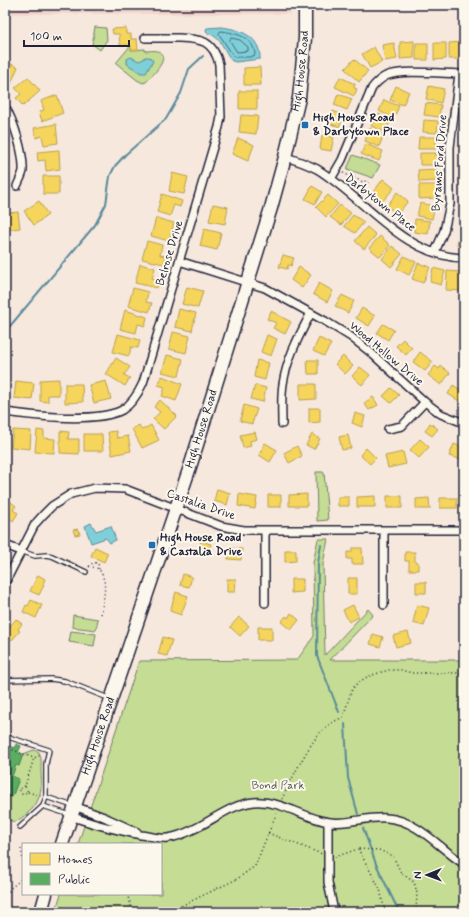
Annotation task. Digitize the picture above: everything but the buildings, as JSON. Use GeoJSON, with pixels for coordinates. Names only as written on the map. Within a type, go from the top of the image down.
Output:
{"type":"FeatureCollection","features":[{"type":"Feature","properties":{"kind":"main road","name":"High House Road"},"geometry":{"type":"LineString","coordinates":[[62,843],[176,509],[271,208],[299,98],[305,38],[305,5]]}},
{"type":"Feature","properties":{"kind":"main road"},"geometry":{"type":"LineString","coordinates":[[41,912],[46,895]]}},
{"type":"Feature","properties":{"kind":"street","name":"Belrose Drive"},"geometry":{"type":"LineString","coordinates":[[5,412],[50,416],[101,416],[123,409],[132,402],[142,383],[219,127],[221,111],[219,64],[217,56],[209,45],[197,38],[145,38]]}},
{"type":"Feature","properties":{"kind":"street"},"geometry":{"type":"LineString","coordinates":[[331,179],[342,160],[372,88],[379,80],[398,73],[462,74]]}},
{"type":"Feature","properties":{"kind":"street","name":"Byrams Ford Drive"},"geometry":{"type":"LineString","coordinates":[[435,252],[444,231],[450,204],[451,141],[462,74]]}},
{"type":"Feature","properties":{"kind":"street"},"geometry":{"type":"LineString","coordinates":[[5,107],[14,124],[23,164],[23,172],[17,186]]}},
{"type":"Feature","properties":{"kind":"street","name":"Darbytown Place"},"geometry":{"type":"LineString","coordinates":[[285,157],[297,160],[316,169],[331,179],[405,238],[422,248],[446,256],[464,258]]}},
{"type":"Feature","properties":{"kind":"street","name":"Wood Hollow Drive"},"geometry":{"type":"LineString","coordinates":[[179,261],[265,288],[339,329],[364,347],[424,402],[441,414],[464,424]]}},
{"type":"Feature","properties":{"kind":"street"},"geometry":{"type":"LineString","coordinates":[[282,424],[283,385],[288,364],[297,339],[311,313]]}},
{"type":"Feature","properties":{"kind":"street"},"geometry":{"type":"LineString","coordinates":[[388,429],[402,426],[424,402]]}},
{"type":"Feature","properties":{"kind":"street","name":"Castalia Drive"},"geometry":{"type":"LineString","coordinates":[[5,583],[35,524],[43,515],[52,506],[71,494],[95,488],[125,489],[232,529],[464,530]]}},
{"type":"Feature","properties":{"kind":"street"},"geometry":{"type":"LineString","coordinates":[[264,603],[265,530]]}},
{"type":"Feature","properties":{"kind":"street"},"geometry":{"type":"LineString","coordinates":[[384,530],[384,605]]}},
{"type":"Feature","properties":{"kind":"street"},"geometry":{"type":"LineString","coordinates":[[5,544],[21,551]]}},
{"type":"Feature","properties":{"kind":"street"},"geometry":{"type":"LineString","coordinates":[[73,811],[100,826],[158,838],[179,836],[229,810],[248,803],[262,802],[279,805],[309,817],[328,822],[388,818],[400,820],[416,828],[464,864]]}},
{"type":"Feature","properties":{"kind":"street"},"geometry":{"type":"LineString","coordinates":[[73,811],[104,817],[142,835]]}},
{"type":"Feature","properties":{"kind":"street"},"geometry":{"type":"LineString","coordinates":[[328,822],[328,882],[334,912]]}},
{"type":"Feature","properties":{"kind":"lane"},"geometry":{"type":"LineString","coordinates":[[21,551],[35,556],[47,554],[86,572]]}},
{"type":"Feature","properties":{"kind":"lane"},"geometry":{"type":"LineString","coordinates":[[5,680],[51,679],[65,681],[111,700]]}},
{"type":"Feature","properties":{"kind":"lane"},"geometry":{"type":"LineString","coordinates":[[5,736],[48,750],[46,764],[46,797],[43,806],[20,827]]}},
{"type":"Feature","properties":{"kind":"lane"},"geometry":{"type":"LineString","coordinates":[[46,797],[73,811]]}},
{"type":"Feature","properties":{"kind":"lane"},"geometry":{"type":"LineString","coordinates":[[43,806],[73,811]]}},
{"type":"Feature","properties":{"kind":"lane"},"geometry":{"type":"LineString","coordinates":[[100,826],[104,817]]}},
{"type":"Feature","properties":{"kind":"path"},"geometry":{"type":"LineString","coordinates":[[343,173],[363,182],[368,182],[367,185],[364,185],[358,193]]}},
{"type":"Feature","properties":{"kind":"path"},"geometry":{"type":"LineString","coordinates":[[86,572],[92,562],[98,563],[99,569],[104,576],[105,581],[101,615]]}},
{"type":"Feature","properties":{"kind":"path"},"geometry":{"type":"LineString","coordinates":[[89,566],[99,569]]}},
{"type":"Feature","properties":{"kind":"path"},"geometry":{"type":"LineString","coordinates":[[177,912],[179,907],[237,879],[255,866],[291,779],[325,727],[343,718],[352,690],[357,684],[375,674],[389,670],[401,670],[412,673],[464,673]]}},
{"type":"Feature","properties":{"kind":"path"},"geometry":{"type":"LineString","coordinates":[[5,746],[34,758],[41,755]]}},
{"type":"Feature","properties":{"kind":"path"},"geometry":{"type":"LineString","coordinates":[[28,792],[25,786],[34,758]]}},
{"type":"Feature","properties":{"kind":"path"},"geometry":{"type":"LineString","coordinates":[[19,789],[25,786]]}},
{"type":"Feature","properties":{"kind":"path"},"geometry":{"type":"LineString","coordinates":[[16,788],[19,789],[22,794],[28,792],[41,796]]}},
{"type":"Feature","properties":{"kind":"path"},"geometry":{"type":"LineString","coordinates":[[268,833],[327,857],[334,857],[358,849],[379,850],[393,856],[402,873],[414,882],[417,893],[416,912]]}},
{"type":"Feature","properties":{"kind":"path"},"geometry":{"type":"LineString","coordinates":[[21,849],[22,854]]}},
{"type":"Feature","properties":{"kind":"path"},"geometry":{"type":"LineString","coordinates":[[358,849],[380,889],[385,912]]}},
{"type":"Feature","properties":{"kind":"path"},"geometry":{"type":"LineString","coordinates":[[5,889],[9,891],[18,884],[22,878]]}},
{"type":"Feature","properties":{"kind":"path"},"geometry":{"type":"LineString","coordinates":[[127,895],[133,912]]}},
{"type":"Feature","properties":{"kind":"shaded area"},"geometry":{"type":"Polygon","coordinates":[[[5,5],[290,5],[290,14],[5,14],[5,5]]]}},
{"type":"Feature","properties":{"kind":"green space"},"geometry":{"type":"Polygon","coordinates":[[[95,27],[106,28],[107,40],[100,50],[92,44],[95,27]]]}},
{"type":"Feature","properties":{"kind":"green space"},"geometry":{"type":"Polygon","coordinates":[[[131,45],[131,50],[145,49],[145,51],[158,51],[162,54],[163,58],[160,66],[146,82],[143,83],[137,80],[116,63],[131,45]]]}},
{"type":"Feature","properties":{"kind":"green space"},"geometry":{"type":"Polygon","coordinates":[[[353,155],[380,165],[373,178],[347,169],[353,155]]]}},
{"type":"Feature","properties":{"kind":"green space"},"geometry":{"type":"Polygon","coordinates":[[[316,472],[324,472],[328,520],[317,521],[316,472]]]}},
{"type":"Feature","properties":{"kind":"green space","name":"Bond Park"},"geometry":{"type":"Polygon","coordinates":[[[318,539],[328,539],[323,564],[325,655],[368,609],[373,615],[330,660],[464,660],[464,912],[55,912],[61,895],[162,895],[162,843],[78,843],[139,661],[297,660],[314,636],[313,563],[318,539]]]}},
{"type":"Feature","properties":{"kind":"green space"},"geometry":{"type":"Polygon","coordinates":[[[73,615],[98,619],[96,630],[72,627],[73,615]]]}},
{"type":"Feature","properties":{"kind":"green space"},"geometry":{"type":"Polygon","coordinates":[[[71,631],[96,634],[94,646],[69,642],[71,631]]]}},
{"type":"Feature","properties":{"kind":"green space"},"geometry":{"type":"Polygon","coordinates":[[[34,750],[39,752],[41,757],[40,795],[34,807],[23,817],[15,822],[5,819],[5,795],[12,797],[19,779],[12,776],[16,765],[19,766],[23,754],[34,750]]]}},
{"type":"Feature","properties":{"kind":"water"},"geometry":{"type":"Polygon","coordinates":[[[221,27],[242,32],[253,39],[257,45],[260,59],[236,62],[232,61],[216,37],[207,33],[207,28],[221,27]]]}},
{"type":"Feature","properties":{"kind":"water"},"geometry":{"type":"Polygon","coordinates":[[[131,57],[139,61],[145,57],[150,57],[153,61],[146,73],[141,73],[127,64],[127,59],[131,57]]]}},
{"type":"Feature","properties":{"kind":"water"},"geometry":{"type":"Polygon","coordinates":[[[91,523],[96,531],[111,526],[116,540],[110,543],[106,538],[91,543],[85,526],[91,523]]]}},
{"type":"Feature","properties":{"kind":"waterway"},"geometry":{"type":"LineString","coordinates":[[5,332],[95,225],[106,204],[110,176],[115,166],[126,154],[166,119],[181,93],[189,69],[203,56]]}},
{"type":"Feature","properties":{"kind":"waterway"},"geometry":{"type":"LineString","coordinates":[[321,545],[318,563],[317,656],[339,712]]}},
{"type":"Feature","properties":{"kind":"waterway"},"geometry":{"type":"LineString","coordinates":[[345,724],[348,778],[358,814]]}},
{"type":"Feature","properties":{"kind":"waterway"},"geometry":{"type":"LineString","coordinates":[[363,828],[376,864],[399,912]]}},
{"type":"Feature","properties":{"kind":"place","name":"High House Road & Darbytown Place"},"geometry":{"type":"Point","coordinates":[305,125]}},
{"type":"Feature","properties":{"kind":"place","name":"High House Road & Castalia Drive"},"geometry":{"type":"Point","coordinates":[152,545]}}]}
